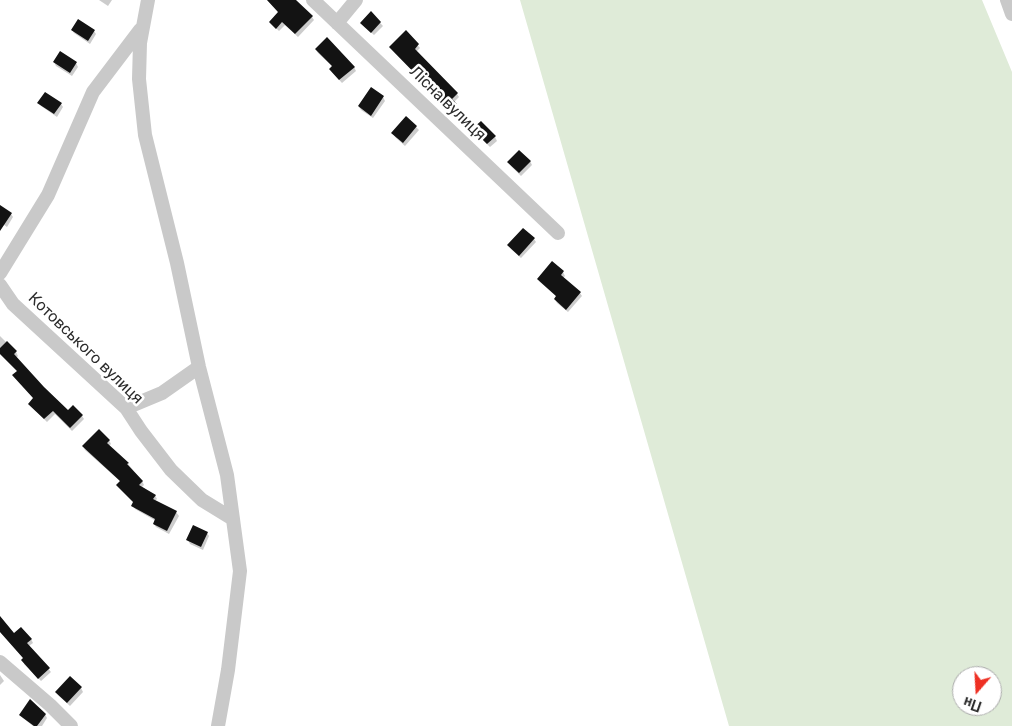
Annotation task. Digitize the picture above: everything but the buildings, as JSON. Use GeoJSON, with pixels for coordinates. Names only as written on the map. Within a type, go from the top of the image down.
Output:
{"type":"FeatureCollection","features":[{"type":"Feature","properties":{"kind":"street"},"geometry":{"type":"LineString","coordinates":[[148,0],[140,43],[138,79],[146,135],[177,263],[199,367],[227,475],[240,571],[228,670],[218,726]]}},
{"type":"Feature","properties":{"kind":"street","name":"Лісна вулиця"},"geometry":{"type":"LineString","coordinates":[[313,0],[558,233]]}},
{"type":"Feature","properties":{"kind":"street"},"geometry":{"type":"LineString","coordinates":[[337,23],[356,0]]}},
{"type":"Feature","properties":{"kind":"street"},"geometry":{"type":"LineString","coordinates":[[1007,0],[1012,14]]}},
{"type":"Feature","properties":{"kind":"street"},"geometry":{"type":"LineString","coordinates":[[0,273],[48,196],[93,92],[142,28]]}},
{"type":"Feature","properties":{"kind":"street","name":"Котовського вулиця"},"geometry":{"type":"LineString","coordinates":[[0,285],[13,304],[126,408],[171,470],[202,500],[233,519]]}},
{"type":"Feature","properties":{"kind":"street"},"geometry":{"type":"LineString","coordinates":[[126,408],[162,393],[199,367]]}},
{"type":"Feature","properties":{"kind":"street"},"geometry":{"type":"LineString","coordinates":[[0,662],[50,705],[71,726]]}},
{"type":"Feature","properties":{"kind":"green space"},"geometry":{"type":"Polygon","coordinates":[[[520,0],[982,0],[1012,72],[1012,726],[729,726],[520,0]]]}}]}
